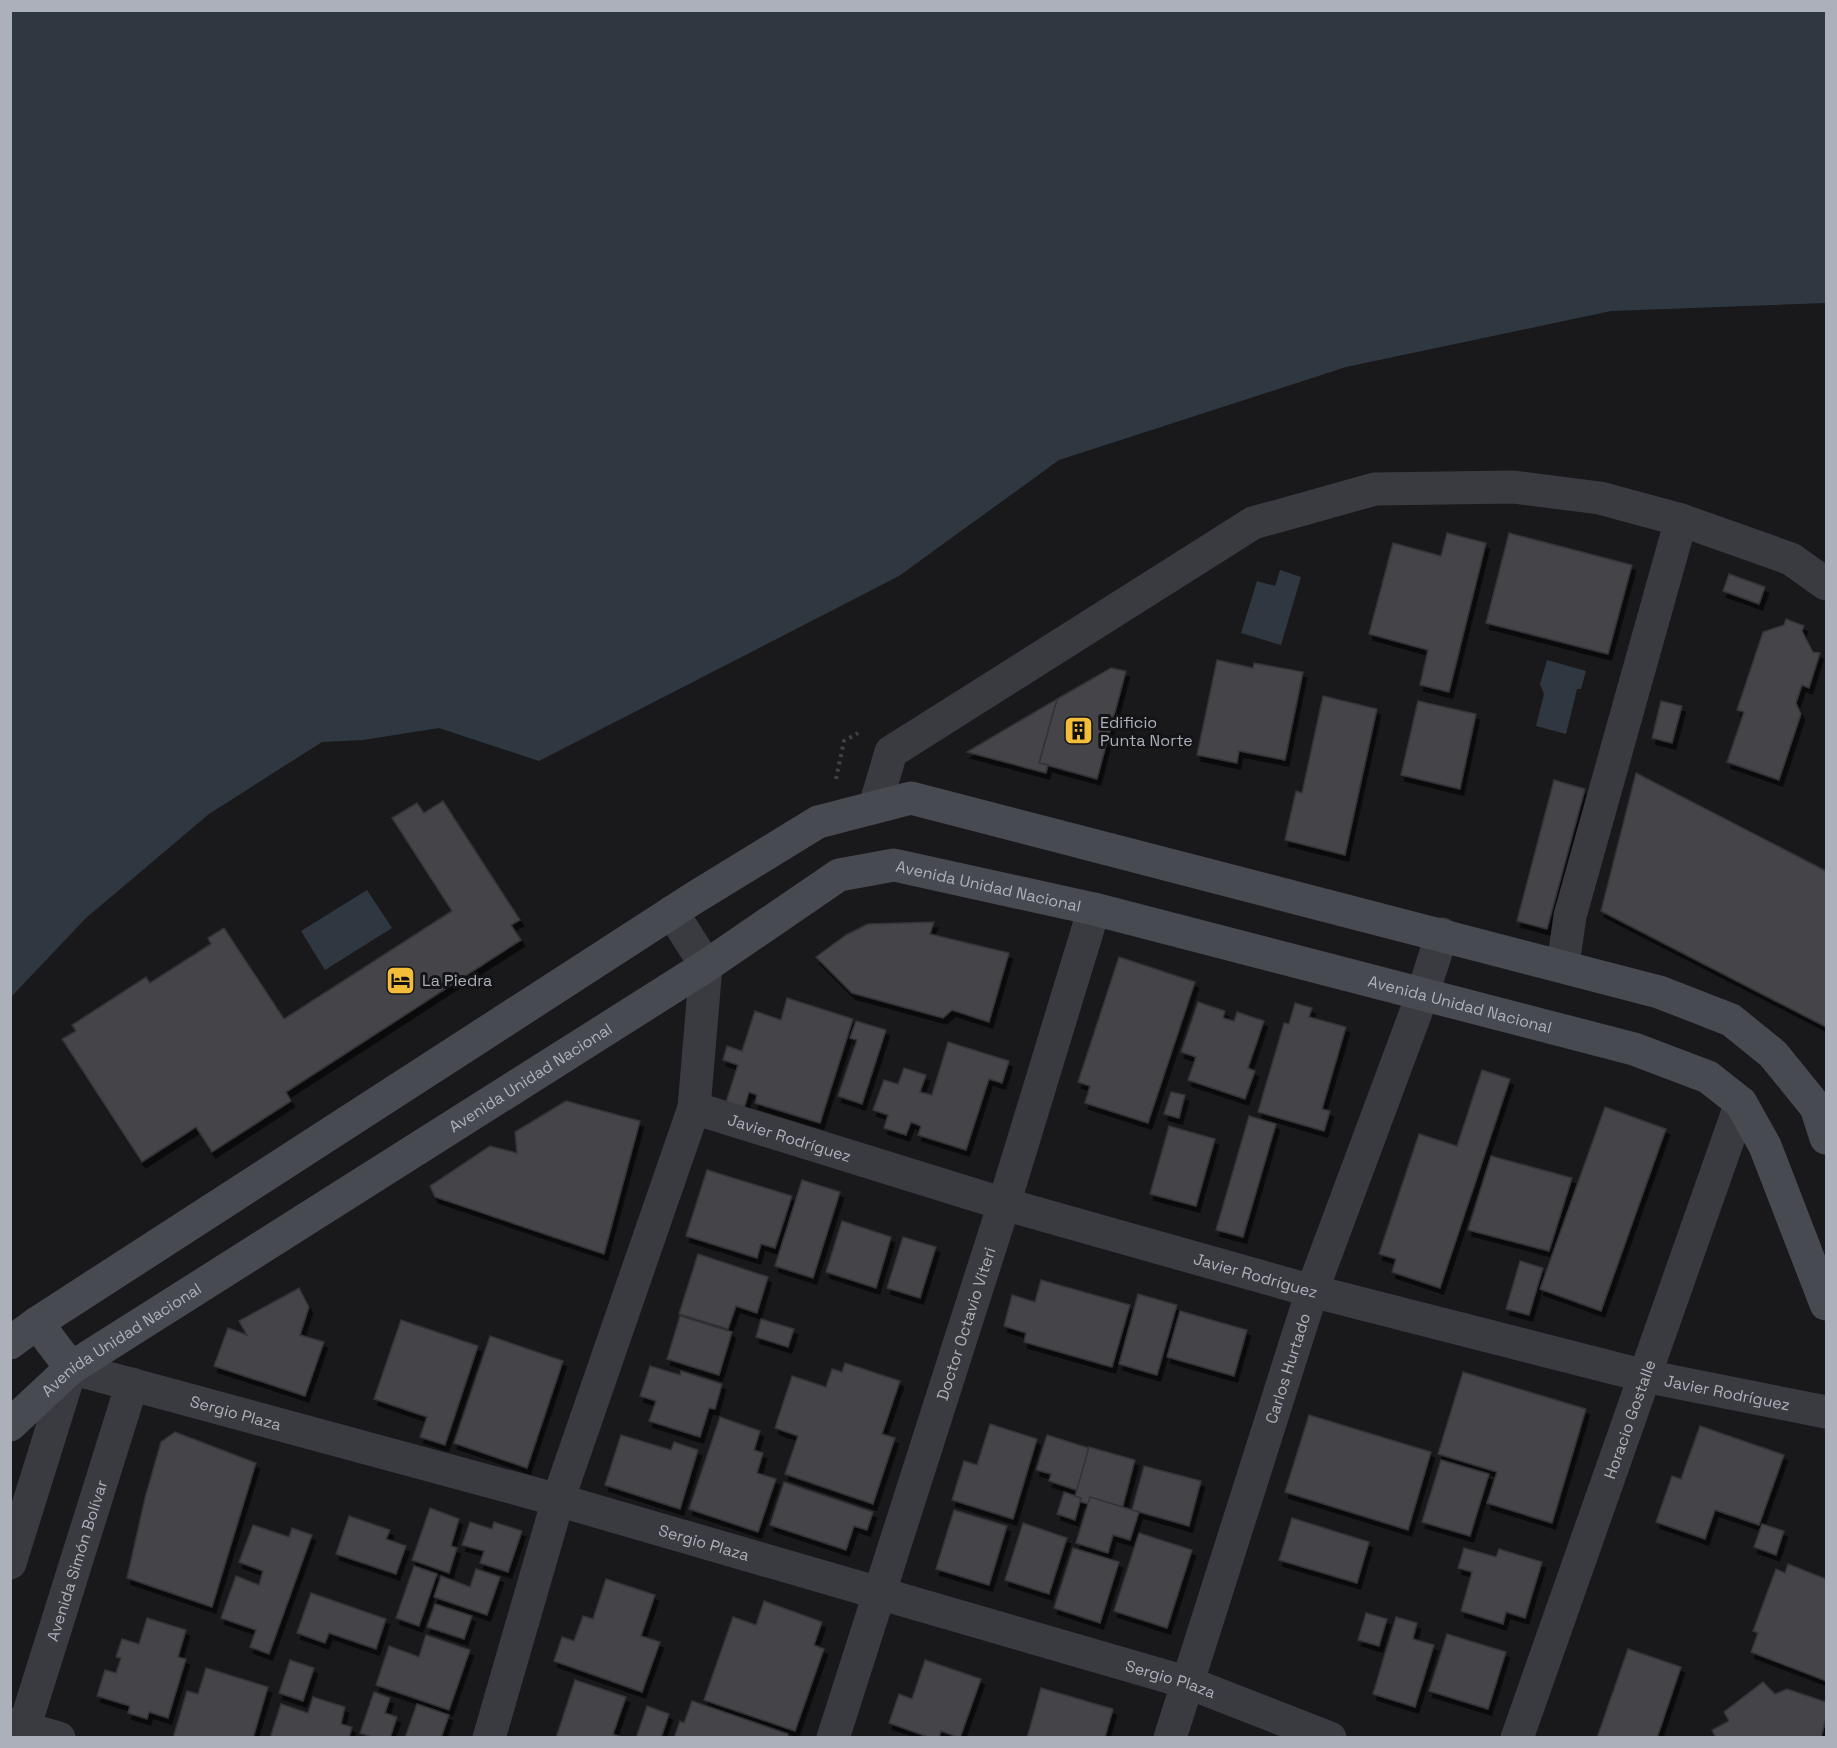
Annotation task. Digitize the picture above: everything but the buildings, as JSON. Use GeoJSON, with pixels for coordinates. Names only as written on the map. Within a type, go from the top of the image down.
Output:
{"type":"FeatureCollection","features":[{"type":"Feature","properties":{"kind":"main road"},"geometry":{"type":"LineString","coordinates":[[10,1343],[37,1323],[672,912],[818,822],[911,798],[1563,965],[1659,992],[1731,1020],[1773,1054],[1816,1107],[1827,1138]]}},
{"type":"Feature","properties":{"kind":"main road","name":"Avenida Unidad Nacional"},"geometry":{"type":"LineString","coordinates":[[10,1425],[71,1368],[706,966],[839,875],[894,865],[1094,909],[1422,996],[1634,1049],[1708,1077],[1742,1103],[1765,1146],[1827,1304]]}},
{"type":"Feature","properties":{"kind":"main road"},"geometry":{"type":"LineString","coordinates":[[37,1323],[71,1368]]}},
{"type":"Feature","properties":{"kind":"street"},"geometry":{"type":"LineString","coordinates":[[875,806],[891,752],[1252,523],[1375,489],[1513,487],[1600,498],[1681,520],[1791,559],[1827,584]]}},
{"type":"Feature","properties":{"kind":"street"},"geometry":{"type":"LineString","coordinates":[[1563,965],[1570,916],[1681,520]]}},
{"type":"Feature","properties":{"kind":"street","name":"Doctor Octavio Viteri"},"geometry":{"type":"LineString","coordinates":[[833,1737],[1005,1204],[1094,909]]}},
{"type":"Feature","properties":{"kind":"street"},"geometry":{"type":"LineString","coordinates":[[489,1737],[558,1500],[694,1108],[706,966],[672,912]]}},
{"type":"Feature","properties":{"kind":"street","name":"Carlos Hurtado"},"geometry":{"type":"LineString","coordinates":[[1170,1737],[1312,1291],[1422,996],[1442,934]]}},
{"type":"Feature","properties":{"kind":"street","name":"Horacio Gostalle"},"geometry":{"type":"LineString","coordinates":[[1517,1737],[1742,1103]]}},
{"type":"Feature","properties":{"kind":"street","name":"Javier Rodríguez"},"geometry":{"type":"LineString","coordinates":[[694,1108],[1005,1204],[1312,1291],[1645,1376],[1827,1412]]}},
{"type":"Feature","properties":{"kind":"street"},"geometry":{"type":"LineString","coordinates":[[10,1563],[71,1368]]}},
{"type":"Feature","properties":{"kind":"street","name":"Sergio Plaza"},"geometry":{"type":"LineString","coordinates":[[71,1368],[558,1500],[879,1592],[1189,1683],[1330,1737]]}},
{"type":"Feature","properties":{"kind":"street","name":"Avenida Simón Bolívar"},"geometry":{"type":"LineString","coordinates":[[19,1730],[132,1384]]}},
{"type":"Feature","properties":{"kind":"street"},"geometry":{"type":"LineString","coordinates":[[19,1730],[59,1737]]}},
{"type":"Feature","properties":{"kind":"shaded area"},"geometry":{"type":"Polygon","coordinates":[[[11,10],[1826,11],[1826,303],[1611,311],[1346,367],[1059,460],[899,576],[539,761],[439,728],[363,740],[322,742],[209,814],[86,918],[11,997],[11,10]]]}},
{"type":"Feature","properties":{"kind":"shaded area"},"geometry":{"type":"Polygon","coordinates":[[[1280,570],[1301,577],[1281,645],[1241,633],[1257,581],[1275,586],[1280,570]]]}},
{"type":"Feature","properties":{"kind":"shaded area"},"geometry":{"type":"Polygon","coordinates":[[[1547,660],[1586,671],[1581,689],[1577,689],[1566,734],[1536,726],[1544,694],[1540,684],[1547,660]]]}},
{"type":"Feature","properties":{"kind":"shaded area"},"geometry":{"type":"Polygon","coordinates":[[[367,890],[392,928],[325,970],[301,931],[367,890]]]}},
{"type":"Feature","properties":{"kind":"place","name":"Edificio Punta Norte"},"geometry":{"type":"Point","coordinates":[1079,731]}},
{"type":"Feature","properties":{"kind":"place","name":"La Piedra"},"geometry":{"type":"Point","coordinates":[401,980]}}]}
